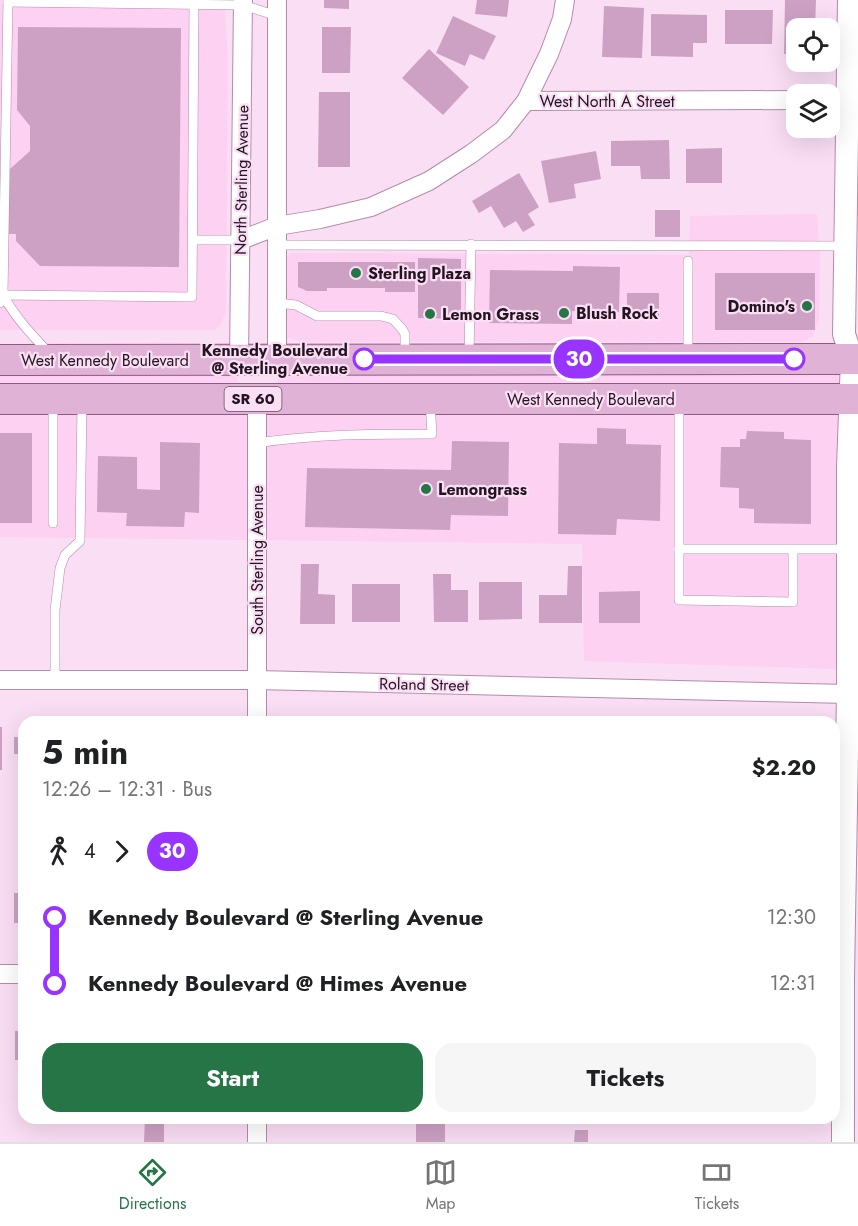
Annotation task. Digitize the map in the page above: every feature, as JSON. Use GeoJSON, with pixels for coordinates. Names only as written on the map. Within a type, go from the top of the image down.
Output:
{"type":"FeatureCollection","features":[{"type":"Feature","properties":{"kind":"main road","name":"West Kennedy Boulevard"},"geometry":{"type":"LineString","coordinates":[[0,360],[856,357]]}},
{"type":"Feature","properties":{"kind":"main road"},"geometry":{"type":"LineString","coordinates":[[68,399],[104,380],[223,380],[252,373],[277,359]]}},
{"type":"Feature","properties":{"kind":"main road"},"geometry":{"type":"LineString","coordinates":[[257,399],[272,385],[291,378],[414,377],[460,359]]}},
{"type":"Feature","properties":{"kind":"main road","name":"West Kennedy Boulevard"},"geometry":{"type":"LineString","coordinates":[[0,399],[854,399]]}},
{"type":"Feature","properties":{"kind":"street"},"geometry":{"type":"LineString","coordinates":[[526,101],[549,54],[562,19],[564,0]]}},
{"type":"Feature","properties":{"kind":"street"},"geometry":{"type":"LineString","coordinates":[[840,90],[849,0]]}},
{"type":"Feature","properties":{"kind":"street","name":"North Sterling Avenue"},"geometry":{"type":"LineString","coordinates":[[239,359],[243,2]]}},
{"type":"Feature","properties":{"kind":"street"},"geometry":{"type":"LineString","coordinates":[[277,8],[277,359]]}},
{"type":"Feature","properties":{"kind":"street","name":"West North A Street"},"geometry":{"type":"LineString","coordinates":[[241,240],[277,226],[371,207],[429,181],[503,130],[526,101],[786,100]]}},
{"type":"Feature","properties":{"kind":"street"},"geometry":{"type":"LineString","coordinates":[[840,121],[846,246],[844,334],[856,357],[848,549],[848,694],[840,945]]}},
{"type":"Feature","properties":{"kind":"street","name":"South Sterling Avenue"},"geometry":{"type":"LineString","coordinates":[[257,399],[257,716]]}},
{"type":"Feature","properties":{"kind":"street","name":"Roland Street"},"geometry":{"type":"LineString","coordinates":[[0,680],[257,680],[848,694]]}},
{"type":"Feature","properties":{"kind":"street"},"geometry":{"type":"LineString","coordinates":[[0,974],[18,974]]}},
{"type":"Feature","properties":{"kind":"street"},"geometry":{"type":"LineString","coordinates":[[840,1018],[843,1142]]}},
{"type":"Feature","properties":{"kind":"street"},"geometry":{"type":"LineString","coordinates":[[257,1124],[257,1142]]}},
{"type":"Feature","properties":{"kind":"lane"},"geometry":{"type":"LineString","coordinates":[[54,359],[2,299],[3,71],[8,1],[243,2],[277,8]]}},
{"type":"Feature","properties":{"kind":"lane"},"geometry":{"type":"LineString","coordinates":[[2,299],[192,297],[198,3]]}},
{"type":"Feature","properties":{"kind":"lane"},"geometry":{"type":"LineString","coordinates":[[193,240],[241,240]]}},
{"type":"Feature","properties":{"kind":"lane"},"geometry":{"type":"LineString","coordinates":[[460,359],[471,244]]}},
{"type":"Feature","properties":{"kind":"lane"},"geometry":{"type":"LineString","coordinates":[[277,245],[846,246]]}},
{"type":"Feature","properties":{"kind":"lane"},"geometry":{"type":"LineString","coordinates":[[688,261],[688,359]]}},
{"type":"Feature","properties":{"kind":"lane"},"geometry":{"type":"LineString","coordinates":[[277,303],[296,305],[317,316],[381,316],[393,319],[405,334],[405,359]]}},
{"type":"Feature","properties":{"kind":"lane"},"geometry":{"type":"LineString","coordinates":[[54,522],[68,399]]}},
{"type":"Feature","properties":{"kind":"lane"},"geometry":{"type":"LineString","coordinates":[[55,680],[55,610],[60,568],[65,555],[80,541],[68,399]]}},
{"type":"Feature","properties":{"kind":"lane"},"geometry":{"type":"LineString","coordinates":[[257,443],[349,434],[432,434],[430,399]]}},
{"type":"Feature","properties":{"kind":"lane"},"geometry":{"type":"LineString","coordinates":[[680,399],[679,600],[793,602],[793,550]]}},
{"type":"Feature","properties":{"kind":"lane"},"geometry":{"type":"LineString","coordinates":[[679,549],[848,549]]}},
{"type":"Feature","properties":{"kind":"shaded area"},"geometry":{"type":"Polygon","coordinates":[[[0,0],[224,0],[228,57],[226,310],[221,324],[215,330],[0,330],[0,0]]]}},
{"type":"Feature","properties":{"kind":"shaded area"},"geometry":{"type":"Polygon","coordinates":[[[817,214],[820,259],[819,320],[813,336],[803,342],[300,342],[287,338],[285,334],[284,267],[287,257],[292,253],[689,255],[690,216],[817,214]]]}},
{"type":"Feature","properties":{"kind":"shaded area"},"geometry":{"type":"Polygon","coordinates":[[[282,370],[842,371],[841,387],[274,387],[282,370]]]}},
{"type":"Feature","properties":{"kind":"shaded area"},"geometry":{"type":"Polygon","coordinates":[[[0,371],[233,371],[241,387],[0,387],[0,371]]]}},
{"type":"Feature","properties":{"kind":"shaded area"},"geometry":{"type":"Polygon","coordinates":[[[0,410],[247,410],[247,540],[0,537],[0,410]]]}},
{"type":"Feature","properties":{"kind":"shaded area"},"geometry":{"type":"Polygon","coordinates":[[[267,410],[840,410],[838,669],[584,661],[582,544],[267,540],[267,410]]]}},
{"type":"Feature","properties":{"kind":"building"},"geometry":{"type":"Polygon","coordinates":[[[324,0],[349,0],[349,9],[324,8],[324,0]]]}},
{"type":"Feature","properties":{"kind":"building"},"geometry":{"type":"Polygon","coordinates":[[[477,0],[509,0],[507,17],[475,14],[477,0]]]}},
{"type":"Feature","properties":{"kind":"building"},"geometry":{"type":"Polygon","coordinates":[[[785,0],[816,0],[815,18],[786,18],[786,54],[784,54],[785,0]]]}},
{"type":"Feature","properties":{"kind":"building"},"geometry":{"type":"Polygon","coordinates":[[[604,6],[644,8],[642,58],[602,57],[604,6]]]}},
{"type":"Feature","properties":{"kind":"building"},"geometry":{"type":"Polygon","coordinates":[[[725,10],[773,10],[772,44],[725,44],[725,10]]]}},
{"type":"Feature","properties":{"kind":"building"},"geometry":{"type":"Polygon","coordinates":[[[651,14],[707,15],[707,43],[693,43],[693,57],[651,56],[651,14]]]}},
{"type":"Feature","properties":{"kind":"building"},"geometry":{"type":"Polygon","coordinates":[[[453,16],[496,36],[484,60],[470,54],[465,66],[436,53],[453,16]]]}},
{"type":"Feature","properties":{"kind":"building"},"geometry":{"type":"Polygon","coordinates":[[[18,27],[181,28],[179,267],[40,266],[16,241],[16,234],[0,234],[0,178],[30,151],[30,126],[17,110],[18,27]]]}},
{"type":"Feature","properties":{"kind":"building"},"geometry":{"type":"Polygon","coordinates":[[[322,27],[351,27],[350,73],[322,73],[322,27]]]}},
{"type":"Feature","properties":{"kind":"building"},"geometry":{"type":"Polygon","coordinates":[[[429,49],[469,87],[443,115],[402,78],[429,49]]]}},
{"type":"Feature","properties":{"kind":"building"},"geometry":{"type":"Polygon","coordinates":[[[319,92],[350,92],[350,167],[318,167],[319,92]]]}},
{"type":"Feature","properties":{"kind":"building"},"geometry":{"type":"Polygon","coordinates":[[[669,140],[670,179],[641,179],[640,166],[611,166],[611,141],[669,140]]]}},
{"type":"Feature","properties":{"kind":"building"},"geometry":{"type":"Polygon","coordinates":[[[722,148],[722,183],[686,183],[686,149],[722,148]]]}},
{"type":"Feature","properties":{"kind":"building"},"geometry":{"type":"Polygon","coordinates":[[[596,151],[601,179],[574,184],[576,198],[549,203],[541,161],[596,151]]]}},
{"type":"Feature","properties":{"kind":"building"},"geometry":{"type":"Polygon","coordinates":[[[519,173],[539,207],[528,214],[535,225],[523,232],[516,221],[504,228],[491,206],[479,213],[472,201],[519,173]]]}},
{"type":"Feature","properties":{"kind":"building"},"geometry":{"type":"Polygon","coordinates":[[[655,210],[680,210],[680,237],[655,237],[655,210]]]}},
{"type":"Feature","properties":{"kind":"building"},"geometry":{"type":"Polygon","coordinates":[[[418,258],[461,259],[461,319],[418,318],[418,258]]]}},
{"type":"Feature","properties":{"kind":"building","name":"Sterling Plaza"},"geometry":{"type":"Polygon","coordinates":[[[298,262],[415,262],[415,292],[385,292],[385,288],[327,288],[327,291],[307,291],[298,287],[298,262]]]}},
{"type":"Feature","properties":{"kind":"building"},"geometry":{"type":"Polygon","coordinates":[[[573,266],[620,267],[619,312],[572,311],[572,324],[489,323],[490,270],[573,271],[573,266]]]}},
{"type":"Feature","properties":{"kind":"building"},"geometry":{"type":"Polygon","coordinates":[[[715,273],[815,273],[815,330],[715,330],[715,273]]]}},
{"type":"Feature","properties":{"kind":"building"},"geometry":{"type":"Polygon","coordinates":[[[627,293],[659,293],[659,317],[627,316],[627,293]]]}},
{"type":"Feature","properties":{"kind":"building"},"geometry":{"type":"Polygon","coordinates":[[[597,428],[626,429],[626,444],[661,445],[660,521],[617,519],[616,535],[558,534],[559,443],[597,444],[597,428]]]}},
{"type":"Feature","properties":{"kind":"building"},"geometry":{"type":"Polygon","coordinates":[[[747,431],[784,432],[784,439],[811,440],[811,524],[754,523],[754,509],[739,508],[739,488],[720,487],[721,447],[740,447],[740,439],[746,439],[747,431]]]}},
{"type":"Feature","properties":{"kind":"building"},"geometry":{"type":"Polygon","coordinates":[[[0,433],[32,433],[32,523],[0,523],[0,433]]]}},
{"type":"Feature","properties":{"kind":"building"},"geometry":{"type":"Polygon","coordinates":[[[452,441],[509,442],[508,516],[451,515],[450,530],[305,527],[307,468],[451,470],[452,441]]]}},
{"type":"Feature","properties":{"kind":"building"},"geometry":{"type":"Polygon","coordinates":[[[160,442],[200,443],[199,513],[185,512],[184,527],[126,526],[127,513],[97,512],[98,456],[137,457],[137,489],[160,490],[160,442]]]}},
{"type":"Feature","properties":{"kind":"building"},"geometry":{"type":"Polygon","coordinates":[[[301,564],[319,564],[318,594],[335,595],[335,624],[300,624],[301,564]]]}},
{"type":"Feature","properties":{"kind":"building"},"geometry":{"type":"Polygon","coordinates":[[[568,566],[582,566],[582,623],[539,623],[539,595],[567,595],[568,566]]]}},
{"type":"Feature","properties":{"kind":"building"},"geometry":{"type":"Polygon","coordinates":[[[433,574],[451,574],[451,590],[468,590],[468,622],[434,622],[433,574]]]}},
{"type":"Feature","properties":{"kind":"building"},"geometry":{"type":"Polygon","coordinates":[[[479,582],[522,582],[522,619],[479,620],[479,582]]]}},
{"type":"Feature","properties":{"kind":"building"},"geometry":{"type":"Polygon","coordinates":[[[352,584],[400,584],[400,622],[352,622],[352,584]]]}},
{"type":"Feature","properties":{"kind":"building"},"geometry":{"type":"Polygon","coordinates":[[[640,591],[640,623],[599,623],[599,592],[640,591]]]}},
{"type":"Feature","properties":{"kind":"building"},"geometry":{"type":"Polygon","coordinates":[[[0,727],[2,727],[2,770],[0,770],[0,727]]]}},
{"type":"Feature","properties":{"kind":"building"},"geometry":{"type":"Polygon","coordinates":[[[14,737],[18,737],[18,754],[14,754],[14,737]]]}},
{"type":"Feature","properties":{"kind":"building"},"geometry":{"type":"Polygon","coordinates":[[[14,893],[18,893],[18,923],[14,923],[14,893]]]}},
{"type":"Feature","properties":{"kind":"building"},"geometry":{"type":"Polygon","coordinates":[[[15,1031],[18,1031],[18,1060],[15,1060],[15,1031]]]}},
{"type":"Feature","properties":{"kind":"building"},"geometry":{"type":"Polygon","coordinates":[[[145,1124],[164,1124],[164,1142],[144,1142],[145,1124]]]}},
{"type":"Feature","properties":{"kind":"building"},"geometry":{"type":"Polygon","coordinates":[[[416,1124],[445,1124],[445,1142],[416,1142],[416,1124]]]}},
{"type":"Feature","properties":{"kind":"building"},"geometry":{"type":"Polygon","coordinates":[[[575,1130],[588,1130],[588,1142],[574,1142],[575,1130]]]}},
{"type":"Feature","properties":{"kind":"bus line","name":"30"},"geometry":{"type":"LineString","coordinates":[[364,359],[794,359]]}},
{"type":"Feature","properties":{"kind":"place","name":"Sterling Plaza"},"geometry":{"type":"Point","coordinates":[356,273]}},
{"type":"Feature","properties":{"kind":"place","name":"Domino's"},"geometry":{"type":"Point","coordinates":[807,306]}},
{"type":"Feature","properties":{"kind":"place","name":"Blush Rock"},"geometry":{"type":"Point","coordinates":[564,313]}},
{"type":"Feature","properties":{"kind":"place","name":"Lemon Grass"},"geometry":{"type":"Point","coordinates":[430,314]}},
{"type":"Feature","properties":{"kind":"place","name":"Kennedy Boulevard @ Sterling Avenue"},"geometry":{"type":"Point","coordinates":[364,359]}},
{"type":"Feature","properties":{"kind":"place","name":"Lemongrass"},"geometry":{"type":"Point","coordinates":[426,489]}}]}
